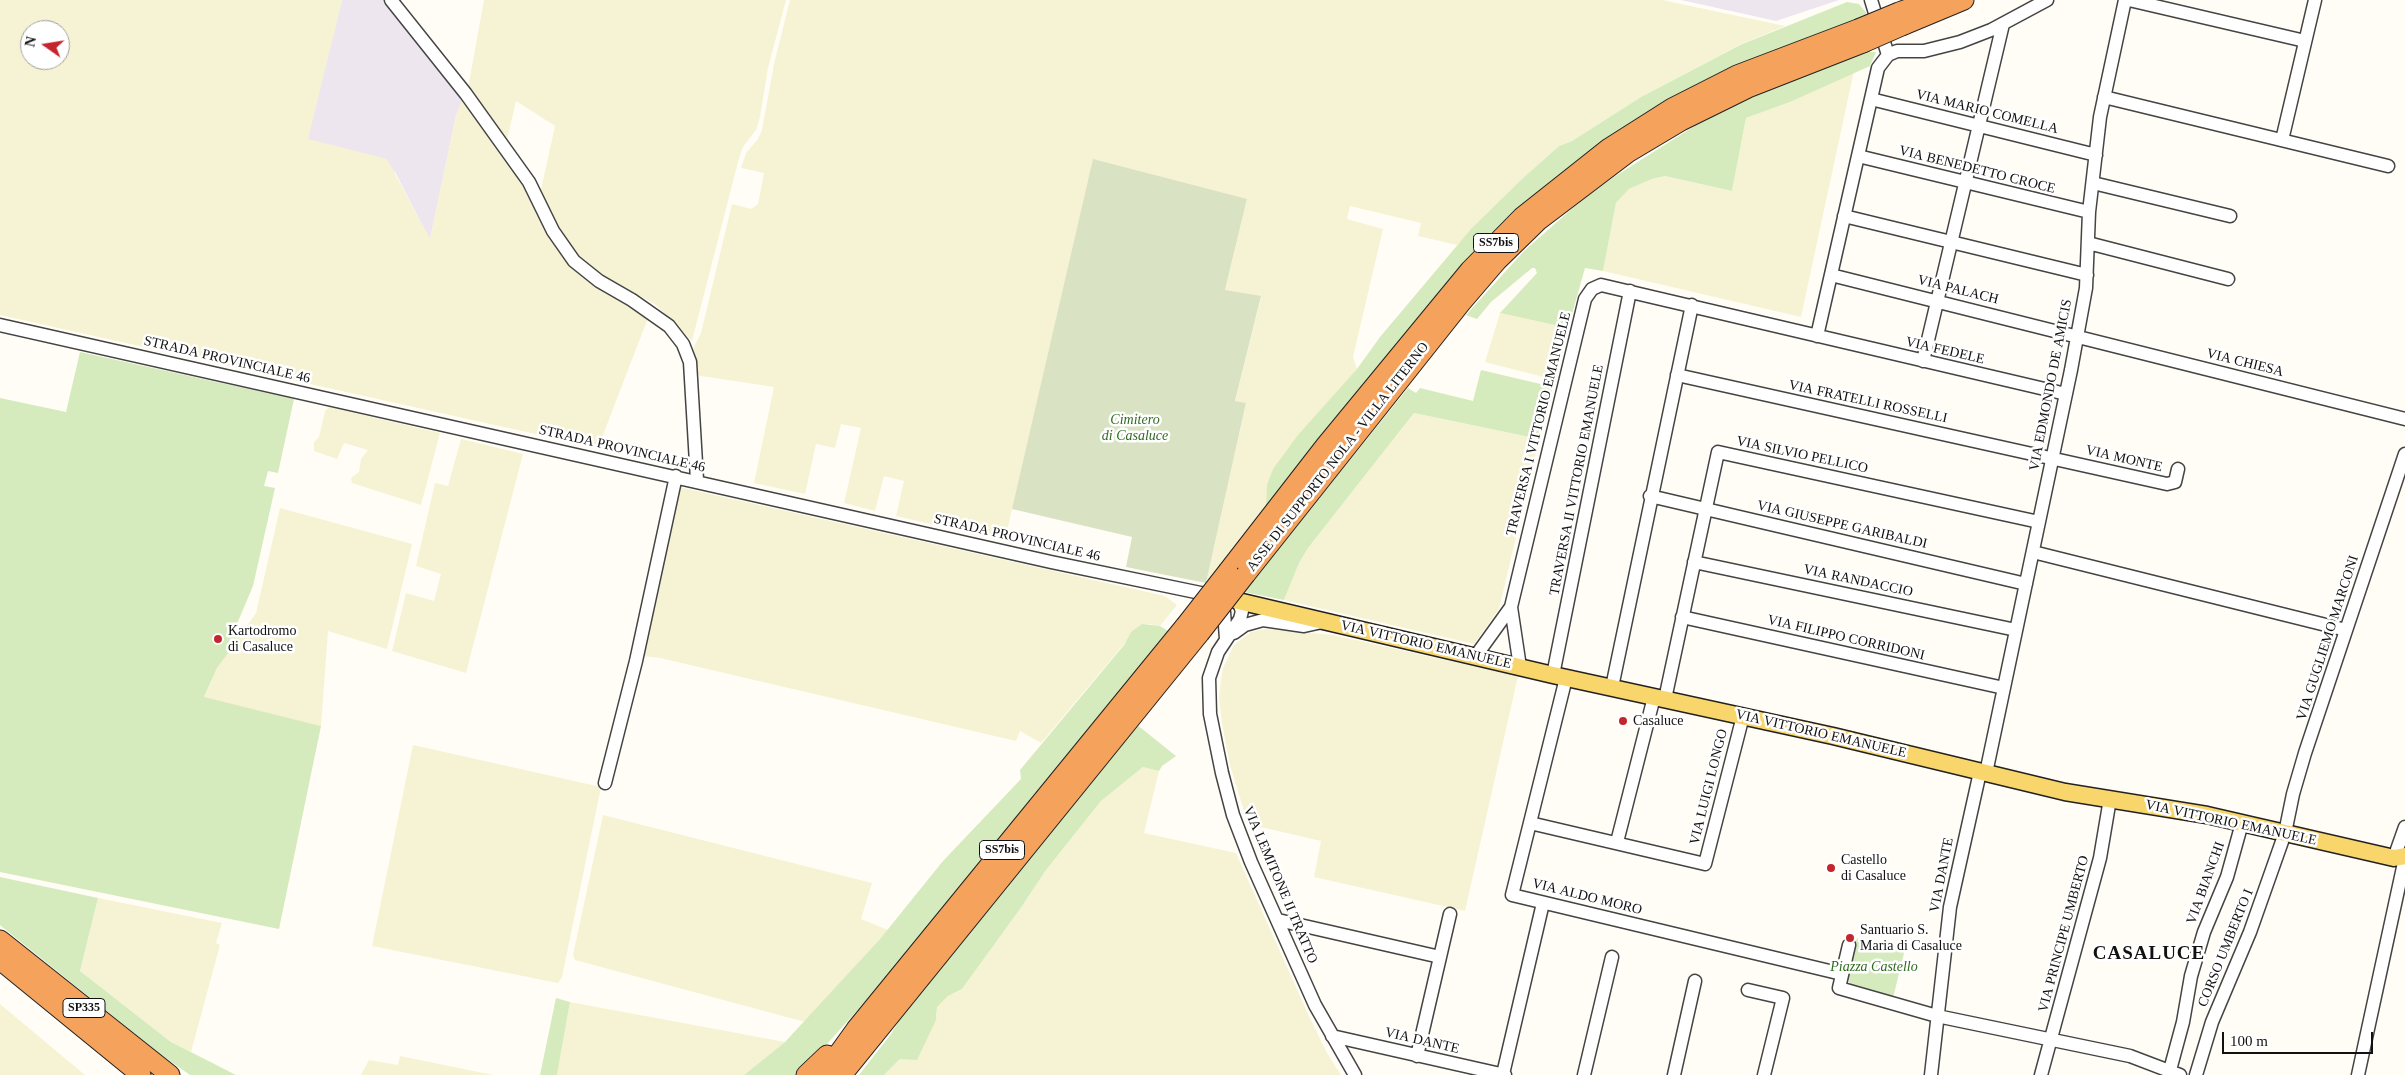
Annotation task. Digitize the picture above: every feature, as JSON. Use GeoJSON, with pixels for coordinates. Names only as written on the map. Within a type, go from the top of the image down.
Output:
{"type":"FeatureCollection","features":[{"type":"Feature","properties":{"kind":"highway","name":"ASSE DI SUPPORTO NOLA - VILLA LITERNO"},"geometry":{"type":"LineString","coordinates":[[1901,19],[1932,0]]}},
{"type":"Feature","properties":{"kind":"highway","name":"ASSE DI SUPPORTO NOLA - VILLA LITERNO"},"geometry":{"type":"LineString","coordinates":[[823,1075],[856,1030],[1192,630],[1246,574],[1461,303],[1497,261],[1538,221],[1629,152],[1681,121],[1860,36],[1901,19],[1964,0]]}},
{"type":"Feature","properties":{"kind":"highway","name":"ASSE DI SUPPORTO NOLA - VILLA LITERNO"},"geometry":{"type":"LineString","coordinates":[[842,1075],[1192,630],[1228,571],[1326,446],[1470,270],[1522,217],[1609,148],[1672,108],[1737,75],[1860,36]]}},
{"type":"Feature","properties":{"kind":"highway","name":"SP335"},"geometry":{"type":"LineString","coordinates":[[0,940],[170,1075]]}},
{"type":"Feature","properties":{"kind":"highway","name":"SP335"},"geometry":{"type":"LineString","coordinates":[[0,960],[138,1073]]}},
{"type":"Feature","properties":{"kind":"highway"},"geometry":{"type":"LineString","coordinates":[[854,1075],[873,1051],[886,1021]]}},
{"type":"Feature","properties":{"kind":"highway"},"geometry":{"type":"LineString","coordinates":[[806,1075],[838,1041],[856,1030]]}},
{"type":"Feature","properties":{"kind":"main road","name":"VIA VITTORIO EMANUELE"},"geometry":{"type":"LineString","coordinates":[[1238,601],[2066,792],[2242,822],[2401,857]]}},
{"type":"Feature","properties":{"kind":"street"},"geometry":{"type":"LineString","coordinates":[[391,0],[460,87],[528,182],[553,231],[574,261],[599,281],[632,300],[669,326],[683,344],[690,362],[697,480]]}},
{"type":"Feature","properties":{"kind":"street"},"geometry":{"type":"LineString","coordinates":[[1871,0],[1888,55]]}},
{"type":"Feature","properties":{"kind":"street"},"geometry":{"type":"LineString","coordinates":[[1817,336],[1878,68],[1888,55],[1896,51],[1924,51],[1960,42],[2003,24],[2048,0]]}},
{"type":"Feature","properties":{"kind":"street"},"geometry":{"type":"LineString","coordinates":[[2127,0],[2305,41]]}},
{"type":"Feature","properties":{"kind":"street","name":"VIA EDMONDO DE AMICIS"},"geometry":{"type":"LineString","coordinates":[[1983,772],[2004,688],[2077,337],[2087,274],[2089,212],[2104,97],[2127,0]]}},
{"type":"Feature","properties":{"kind":"street"},"geometry":{"type":"LineString","coordinates":[[2282,140],[2315,0]]}},
{"type":"Feature","properties":{"kind":"street"},"geometry":{"type":"LineString","coordinates":[[1923,361],[2003,24]]}},
{"type":"Feature","properties":{"kind":"street"},"geometry":{"type":"LineString","coordinates":[[2104,97],[2388,166]]}},
{"type":"Feature","properties":{"kind":"street","name":"VIA MARIO COMELLA"},"geometry":{"type":"LineString","coordinates":[[1871,99],[2096,155]]}},
{"type":"Feature","properties":{"kind":"street","name":"VIA BENEDETTO CROCE"},"geometry":{"type":"LineString","coordinates":[[1858,156],[2089,212]]}},
{"type":"Feature","properties":{"kind":"street"},"geometry":{"type":"LineString","coordinates":[[2093,183],[2230,216]]}},
{"type":"Feature","properties":{"kind":"street"},"geometry":{"type":"LineString","coordinates":[[1844,216],[2087,274]]}},
{"type":"Feature","properties":{"kind":"street"},"geometry":{"type":"LineString","coordinates":[[2088,243],[2228,279]]}},
{"type":"Feature","properties":{"kind":"street","name":"VIA PALACH"},"geometry":{"type":"LineString","coordinates":[[1831,275],[1937,300],[2077,337]]}},
{"type":"Feature","properties":{"kind":"street","name":"TRAVERSA I VITTORIO EMANUELE"},"geometry":{"type":"LineString","coordinates":[[1520,667],[1511,607],[1585,299],[1592,289],[1601,285],[1630,291]]}},
{"type":"Feature","properties":{"kind":"street","name":"VIA FEDELE"},"geometry":{"type":"LineString","coordinates":[[1630,291],[2066,394]]}},
{"type":"Feature","properties":{"kind":"street","name":"TRAVERSA II VITTORIO EMANUELE"},"geometry":{"type":"LineString","coordinates":[[1560,676],[1630,291]]}},
{"type":"Feature","properties":{"kind":"street"},"geometry":{"type":"LineString","coordinates":[[1612,687],[1650,496],[1692,305]]}},
{"type":"Feature","properties":{"kind":"street","name":"STRADA PROVINCIALE 46"},"geometry":{"type":"LineString","coordinates":[[0,325],[697,480],[1041,559],[1238,601]]}},
{"type":"Feature","properties":{"kind":"street","name":"VIA CHIESA"},"geometry":{"type":"LineString","coordinates":[[2077,337],[2405,419]]}},
{"type":"Feature","properties":{"kind":"street","name":"VIA FRATELLI ROSSELLI"},"geometry":{"type":"LineString","coordinates":[[1677,375],[2052,458]]}},
{"type":"Feature","properties":{"kind":"street","name":"VIA SILVIO PELLICO"},"geometry":{"type":"LineString","coordinates":[[1617,842],[1682,617],[1718,452],[2039,522]]}},
{"type":"Feature","properties":{"kind":"street","name":"VIA GUGLIEMO MARCONI"},"geometry":{"type":"LineString","coordinates":[[2285,833],[2293,794],[2305,754],[2405,454]]}},
{"type":"Feature","properties":{"kind":"street","name":"VIA MONTE"},"geometry":{"type":"LineString","coordinates":[[2052,458],[2167,484],[2174,482],[2178,469]]}},
{"type":"Feature","properties":{"kind":"street"},"geometry":{"type":"LineString","coordinates":[[605,783],[636,661],[676,476]]}},
{"type":"Feature","properties":{"kind":"street","name":"VIA GIUSEPPE GARIBALDI"},"geometry":{"type":"LineString","coordinates":[[1650,496],[2026,584]]}},
{"type":"Feature","properties":{"kind":"street"},"geometry":{"type":"LineString","coordinates":[[2033,552],[2346,630]]}},
{"type":"Feature","properties":{"kind":"street","name":"VIA RANDACCIO"},"geometry":{"type":"LineString","coordinates":[[1694,562],[2016,630]]}},
{"type":"Feature","properties":{"kind":"street"},"geometry":{"type":"LineString","coordinates":[[1197,592],[1224,612],[1226,639]]}},
{"type":"Feature","properties":{"kind":"street","name":"VIA LEMITONE II TRATTO"},"geometry":{"type":"LineString","coordinates":[[1238,601],[1230,614],[1226,639],[1218,652],[1209,678],[1210,714],[1218,755],[1233,814],[1251,862],[1332,1036],[1355,1075]]}},
{"type":"Feature","properties":{"kind":"street","name":"TRAVERSA I VITTORIO EMANUELE"},"geometry":{"type":"LineString","coordinates":[[1475,657],[1511,607]]}},
{"type":"Feature","properties":{"kind":"street","name":"VIA FILIPPO CORRIDONI"},"geometry":{"type":"LineString","coordinates":[[1682,617],[2004,688]]}},
{"type":"Feature","properties":{"kind":"street"},"geometry":{"type":"LineString","coordinates":[[1226,639],[1245,625],[1263,620],[1304,626],[1318,625],[1324,621]]}},
{"type":"Feature","properties":{"kind":"street","name":"VIA ALDO MORO"},"geometry":{"type":"LineString","coordinates":[[1560,676],[1530,823],[1512,895],[1842,974]]}},
{"type":"Feature","properties":{"kind":"street","name":"VIA LUIGI LONGO"},"geometry":{"type":"LineString","coordinates":[[1617,842],[1705,864],[1743,716]]}},
{"type":"Feature","properties":{"kind":"street","name":"VIA DANTE"},"geometry":{"type":"LineString","coordinates":[[1931,1075],[1950,907],[1983,772]]}},
{"type":"Feature","properties":{"kind":"street","name":"VIA PRINCIPE UMBERTO"},"geometry":{"type":"LineString","coordinates":[[2040,1075],[2100,858],[2110,799]]}},
{"type":"Feature","properties":{"kind":"street","name":"VIA BIANCHI"},"geometry":{"type":"LineString","coordinates":[[2175,1072],[2191,976],[2204,932],[2227,877],[2242,822]]}},
{"type":"Feature","properties":{"kind":"street"},"geometry":{"type":"LineString","coordinates":[[1530,823],[1617,842]]}},
{"type":"Feature","properties":{"kind":"street"},"geometry":{"type":"LineString","coordinates":[[2358,1075],[2401,857],[2405,827]]}},
{"type":"Feature","properties":{"kind":"street","name":"CORSO UMBERTO I"},"geometry":{"type":"LineString","coordinates":[[2196,1075],[2212,1022],[2250,932],[2285,833]]}},
{"type":"Feature","properties":{"kind":"street"},"geometry":{"type":"LineString","coordinates":[[1504,1075],[1544,903]]}},
{"type":"Feature","properties":{"kind":"street"},"geometry":{"type":"LineString","coordinates":[[1417,1056],[1450,914]]}},
{"type":"Feature","properties":{"kind":"street"},"geometry":{"type":"LineString","coordinates":[[1278,920],[1440,957]]}},
{"type":"Feature","properties":{"kind":"street"},"geometry":{"type":"LineString","coordinates":[[1849,945],[1839,988],[1937,1016],[2130,1056],[2175,1072]]}},
{"type":"Feature","properties":{"kind":"street"},"geometry":{"type":"LineString","coordinates":[[1584,1075],[1612,956]]}},
{"type":"Feature","properties":{"kind":"street"},"geometry":{"type":"LineString","coordinates":[[1674,1075],[1696,981]]}},
{"type":"Feature","properties":{"kind":"street"},"geometry":{"type":"LineString","coordinates":[[1748,990],[1783,998],[1764,1075]]}},
{"type":"Feature","properties":{"kind":"street","name":"VIA DANTE"},"geometry":{"type":"LineString","coordinates":[[1332,1036],[1504,1075]]}},
{"type":"Feature","properties":{"kind":"shaded area"},"geometry":{"type":"Polygon","coordinates":[[[0,0],[342,0],[308,139],[387,159],[430,239],[456,116],[463,99],[520,179],[546,224],[577,267],[590,282],[601,290],[648,318],[598,448],[0,315],[0,0]]]}},
{"type":"Feature","properties":{"kind":"shaded area"},"geometry":{"type":"Polygon","coordinates":[[[342,0],[384,0],[463,99],[456,116],[430,240],[395,172],[307,139],[342,0]]]}},
{"type":"Feature","properties":{"kind":"shaded area"},"geometry":{"type":"Polygon","coordinates":[[[484,0],[786,0],[768,68],[760,117],[756,130],[743,147],[739,158],[692,341],[655,304],[601,275],[577,255],[540,194],[555,126],[516,101],[507,140],[468,88],[484,0]]]}},
{"type":"Feature","properties":{"kind":"shaded area"},"geometry":{"type":"Polygon","coordinates":[[[790,0],[1662,0],[1785,26],[1739,45],[1641,97],[1572,141],[1559,146],[1523,178],[1457,245],[1418,236],[1421,223],[1350,206],[1347,219],[1383,229],[1353,357],[1357,369],[1266,509],[1206,583],[1246,404],[1235,402],[1261,297],[1225,291],[1247,199],[1012,509],[1005,541],[896,516],[904,481],[884,476],[875,511],[844,503],[861,428],[841,424],[835,448],[816,444],[805,494],[754,483],[774,387],[695,375],[693,349],[701,333],[732,204],[751,209],[758,204],[764,173],[741,168],[746,153],[758,139],[762,130],[774,64],[790,0]]]}},
{"type":"Feature","properties":{"kind":"shaded area"},"geometry":{"type":"Polygon","coordinates":[[[1681,0],[1839,0],[1776,21],[1681,0]]]}},
{"type":"Feature","properties":{"kind":"shaded area"},"geometry":{"type":"Polygon","coordinates":[[[1854,71],[1801,317],[1603,271],[1616,203],[1629,189],[1652,179],[1665,176],[1732,191],[1746,118],[1790,102],[1854,71]]]}},
{"type":"Feature","properties":{"kind":"shaded area"},"geometry":{"type":"Polygon","coordinates":[[[1500,313],[1568,328],[1555,380],[1485,362],[1500,313]]]}},
{"type":"Feature","properties":{"kind":"shaded area"},"geometry":{"type":"Polygon","coordinates":[[[329,407],[440,433],[421,505],[352,483],[351,478],[359,472],[361,459],[368,450],[344,443],[337,459],[314,451],[314,442],[319,437],[325,411],[329,407]]]}},
{"type":"Feature","properties":{"kind":"shaded area"},"geometry":{"type":"Polygon","coordinates":[[[1414,413],[1539,439],[1499,609],[1474,644],[1284,600],[1299,563],[1308,548],[1414,413]]]}},
{"type":"Feature","properties":{"kind":"shaded area"},"geometry":{"type":"Polygon","coordinates":[[[461,439],[523,454],[466,673],[392,651],[406,593],[434,601],[441,574],[416,566],[435,483],[448,486],[461,439]]]}},
{"type":"Feature","properties":{"kind":"shaded area"},"geometry":{"type":"Polygon","coordinates":[[[679,487],[1165,596],[1177,605],[1160,626],[1148,624],[1131,632],[1124,644],[1041,743],[1020,731],[1016,741],[660,658],[642,656],[679,487]]]}},
{"type":"Feature","properties":{"kind":"shaded area"},"geometry":{"type":"Polygon","coordinates":[[[280,508],[412,544],[387,649],[328,631],[321,726],[204,698],[217,668],[256,613],[280,508]]]}},
{"type":"Feature","properties":{"kind":"shaded area"},"geometry":{"type":"Polygon","coordinates":[[[1265,629],[1333,635],[1518,676],[1465,911],[1314,877],[1321,841],[1248,824],[1230,765],[1219,698],[1223,668],[1234,645],[1251,632],[1265,629]]]}},
{"type":"Feature","properties":{"kind":"shaded area"},"geometry":{"type":"Polygon","coordinates":[[[413,745],[601,787],[562,977],[558,983],[372,946],[413,745]]]}},
{"type":"Feature","properties":{"kind":"shaded area"},"geometry":{"type":"Polygon","coordinates":[[[1143,767],[1159,771],[1144,833],[1236,853],[1308,1014],[1327,1053],[1341,1075],[884,1075],[904,1057],[937,1015],[937,1007],[948,996],[962,989],[1046,870],[1101,801],[1143,767]]]}},
{"type":"Feature","properties":{"kind":"shaded area"},"geometry":{"type":"Polygon","coordinates":[[[603,815],[872,883],[861,919],[888,930],[805,1022],[575,960],[573,955],[603,815]]]}},
{"type":"Feature","properties":{"kind":"shaded area"},"geometry":{"type":"Polygon","coordinates":[[[98,898],[222,923],[216,943],[220,945],[191,1052],[171,1042],[80,971],[98,898]]]}},
{"type":"Feature","properties":{"kind":"shaded area"},"geometry":{"type":"Polygon","coordinates":[[[570,1002],[785,1042],[744,1075],[557,1075],[570,1002]]]}},
{"type":"Feature","properties":{"kind":"shaded area"},"geometry":{"type":"Polygon","coordinates":[[[0,1004],[12,1014],[85,1075],[0,1075],[0,1004]]]}},
{"type":"Feature","properties":{"kind":"shaded area"},"geometry":{"type":"Polygon","coordinates":[[[400,1056],[493,1075],[361,1075],[369,1060],[398,1065],[400,1056]]]}},
{"type":"Feature","properties":{"kind":"green space"},"geometry":{"type":"Polygon","coordinates":[[[1847,2],[1859,4],[1868,15],[1733,68],[1640,118],[1266,509],[1267,485],[1273,469],[1298,435],[1357,369],[1380,337],[1471,229],[1559,146],[1572,141],[1641,97],[1740,45],[1847,2]]]}},
{"type":"Feature","properties":{"kind":"green space"},"geometry":{"type":"Polygon","coordinates":[[[1866,52],[1876,52],[1870,66],[1790,102],[1746,118],[1732,191],[1665,176],[1652,179],[1629,189],[1616,203],[1603,271],[1585,268],[1568,328],[1500,313],[1537,273],[1535,268],[1532,268],[1491,302],[1477,319],[1466,315],[1524,251],[1582,200],[1614,177],[1704,120],[1784,83],[1866,52]]]}},
{"type":"Feature","properties":{"kind":"green space","name":"Cimitero di Casaluce"},"geometry":{"type":"Polygon","coordinates":[[[1093,159],[1247,199],[1225,290],[1261,296],[1235,401],[1246,403],[1206,583],[1126,567],[1132,537],[1012,509],[1093,159]]]}},
{"type":"Feature","properties":{"kind":"green space"},"geometry":{"type":"Polygon","coordinates":[[[80,352],[294,399],[278,473],[268,471],[264,486],[275,488],[253,586],[236,626],[245,630],[217,668],[204,697],[321,726],[279,929],[0,872],[0,398],[66,412],[80,352]]]}},
{"type":"Feature","properties":{"kind":"green space"},"geometry":{"type":"Polygon","coordinates":[[[1481,370],[1553,387],[1539,439],[1414,413],[1308,548],[1299,563],[1284,600],[1244,592],[1408,388],[1416,393],[1420,388],[1473,401],[1481,370]]]}},
{"type":"Feature","properties":{"kind":"green space"},"geometry":{"type":"Polygon","coordinates":[[[1142,624],[1160,626],[1168,631],[898,965],[808,1065],[796,1075],[744,1075],[785,1042],[880,939],[943,861],[1021,779],[1020,770],[1124,645],[1131,632],[1142,624]]]}},
{"type":"Feature","properties":{"kind":"green space"},"geometry":{"type":"Polygon","coordinates":[[[1136,724],[1176,756],[1162,766],[1159,771],[1143,767],[1101,801],[1046,870],[962,989],[948,996],[937,1007],[936,1020],[917,1060],[900,1059],[884,1075],[859,1075],[891,1034],[904,1013],[1136,724]]]}},
{"type":"Feature","properties":{"kind":"green space"},"geometry":{"type":"Polygon","coordinates":[[[0,877],[98,898],[80,971],[171,1042],[236,1075],[190,1075],[160,1054],[0,925],[0,877]]]}},
{"type":"Feature","properties":{"kind":"green space","name":"Piazza Castello"},"geometry":{"type":"Polygon","coordinates":[[[1857,938],[1905,949],[1893,998],[1853,986],[1849,982],[1847,974],[1857,938]]]}},
{"type":"Feature","properties":{"kind":"green space"},"geometry":{"type":"Polygon","coordinates":[[[556,998],[570,1002],[557,1075],[540,1075],[556,998]]]}},
{"type":"Feature","properties":{"kind":"place","name":"Kartodromo di Casaluce"},"geometry":{"type":"Point","coordinates":[218,639]}},
{"type":"Feature","properties":{"kind":"place","name":"Casaluce"},"geometry":{"type":"Point","coordinates":[1623,721]}},
{"type":"Feature","properties":{"kind":"place","name":"Castello di Casaluce"},"geometry":{"type":"Point","coordinates":[1831,868]}},
{"type":"Feature","properties":{"kind":"place","name":"Santuario S. Maria di Casaluce"},"geometry":{"type":"Point","coordinates":[1850,938]}},
{"type":"Feature","properties":{"kind":"district","name":"CASALUCE"},"geometry":{"type":"Point","coordinates":[2149,954]}}]}
